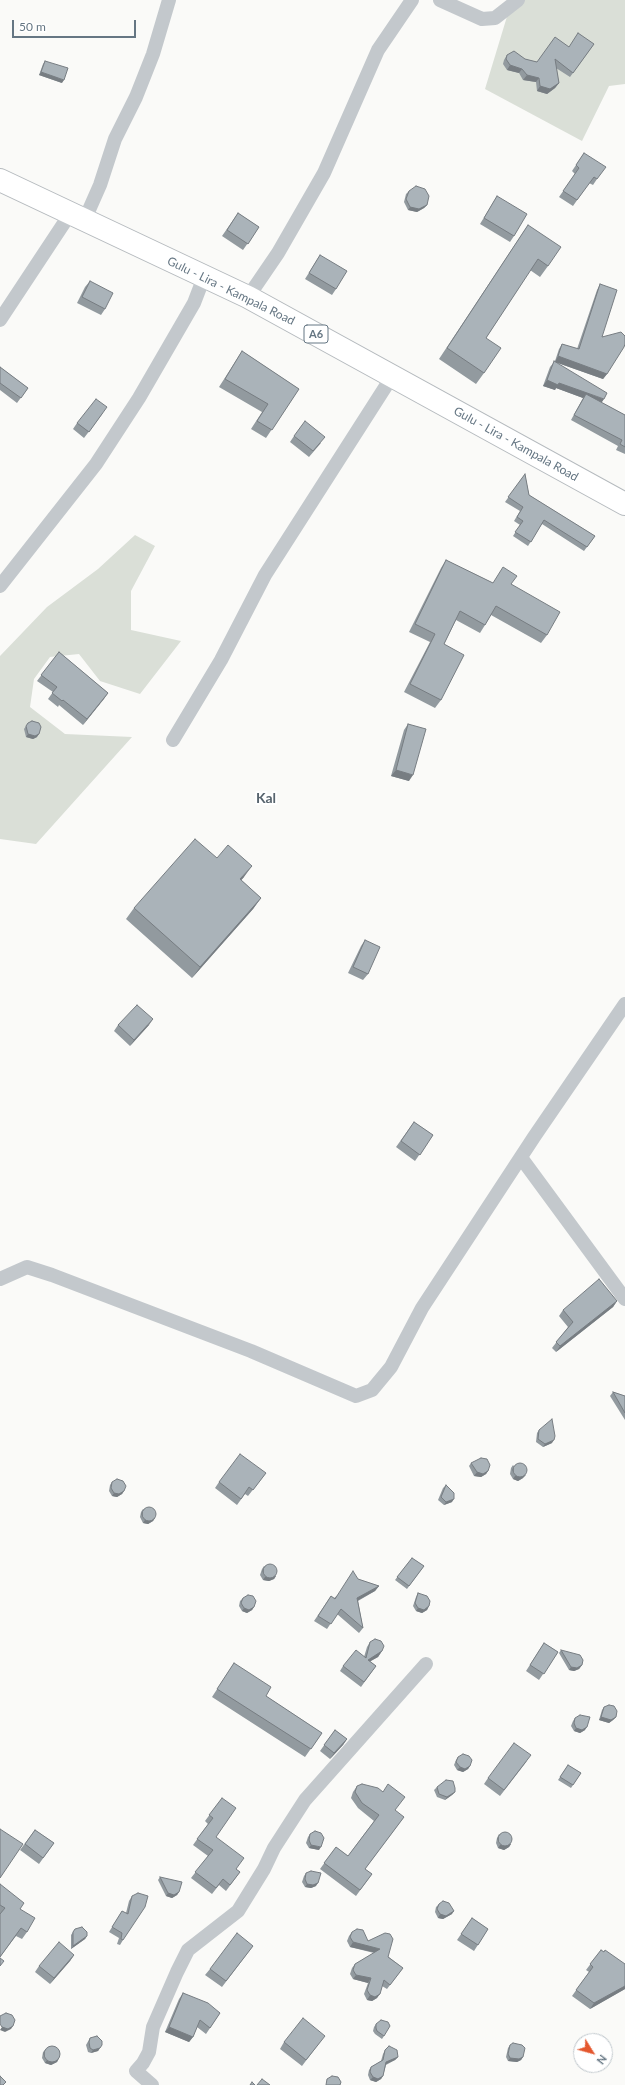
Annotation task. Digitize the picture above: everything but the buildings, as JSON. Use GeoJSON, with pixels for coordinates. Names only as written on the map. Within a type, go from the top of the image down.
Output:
{"type":"FeatureCollection","features":[{"type":"Feature","properties":{"kind":"main road","name":"Gulu - Lira - Kampala Road"},"geometry":{"type":"LineString","coordinates":[[0,180],[248,297],[393,375],[625,504]]}},
{"type":"Feature","properties":{"kind":"street"},"geometry":{"type":"LineString","coordinates":[[0,320],[78,217],[100,185],[115,139],[136,97],[153,54],[169,0]]}},
{"type":"Feature","properties":{"kind":"street"},"geometry":{"type":"LineString","coordinates":[[248,297],[278,253],[324,173],[378,50],[412,0]]}},
{"type":"Feature","properties":{"kind":"street"},"geometry":{"type":"LineString","coordinates":[[440,0],[482,20],[495,18],[518,0]]}},
{"type":"Feature","properties":{"kind":"street"},"geometry":{"type":"LineString","coordinates":[[0,586],[96,464],[135,405],[194,302],[204,277]]}},
{"type":"Feature","properties":{"kind":"street"},"geometry":{"type":"LineString","coordinates":[[173,740],[221,660],[265,575],[393,375]]}},
{"type":"Feature","properties":{"kind":"street"},"geometry":{"type":"LineString","coordinates":[[0,1279],[26,1267],[52,1275],[251,1351],[356,1396],[372,1390],[390,1368],[422,1308],[522,1159],[534,1137],[625,1004]]}},
{"type":"Feature","properties":{"kind":"street"},"geometry":{"type":"LineString","coordinates":[[522,1159],[625,1299]]}},
{"type":"Feature","properties":{"kind":"street"},"geometry":{"type":"LineString","coordinates":[[152,2085],[136,2071],[143,2063],[149,2052],[153,2027],[188,1950],[238,1911],[264,1869],[274,1848],[305,1800],[426,1664]]}},
{"type":"Feature","properties":{"kind":"shaded area"},"geometry":{"type":"Polygon","coordinates":[[[512,0],[625,0],[625,84],[609,86],[582,141],[485,89],[512,0]]]}},
{"type":"Feature","properties":{"kind":"shaded area"},"geometry":{"type":"Polygon","coordinates":[[[135,535],[155,546],[131,591],[131,630],[181,641],[140,694],[100,681],[79,654],[50,657],[34,679],[30,707],[65,734],[132,737],[36,844],[0,839],[0,656],[47,607],[98,569],[135,535]]]}},
{"type":"Feature","properties":{"kind":"district","name":"Kal"},"geometry":{"type":"Point","coordinates":[266,798]}}]}
